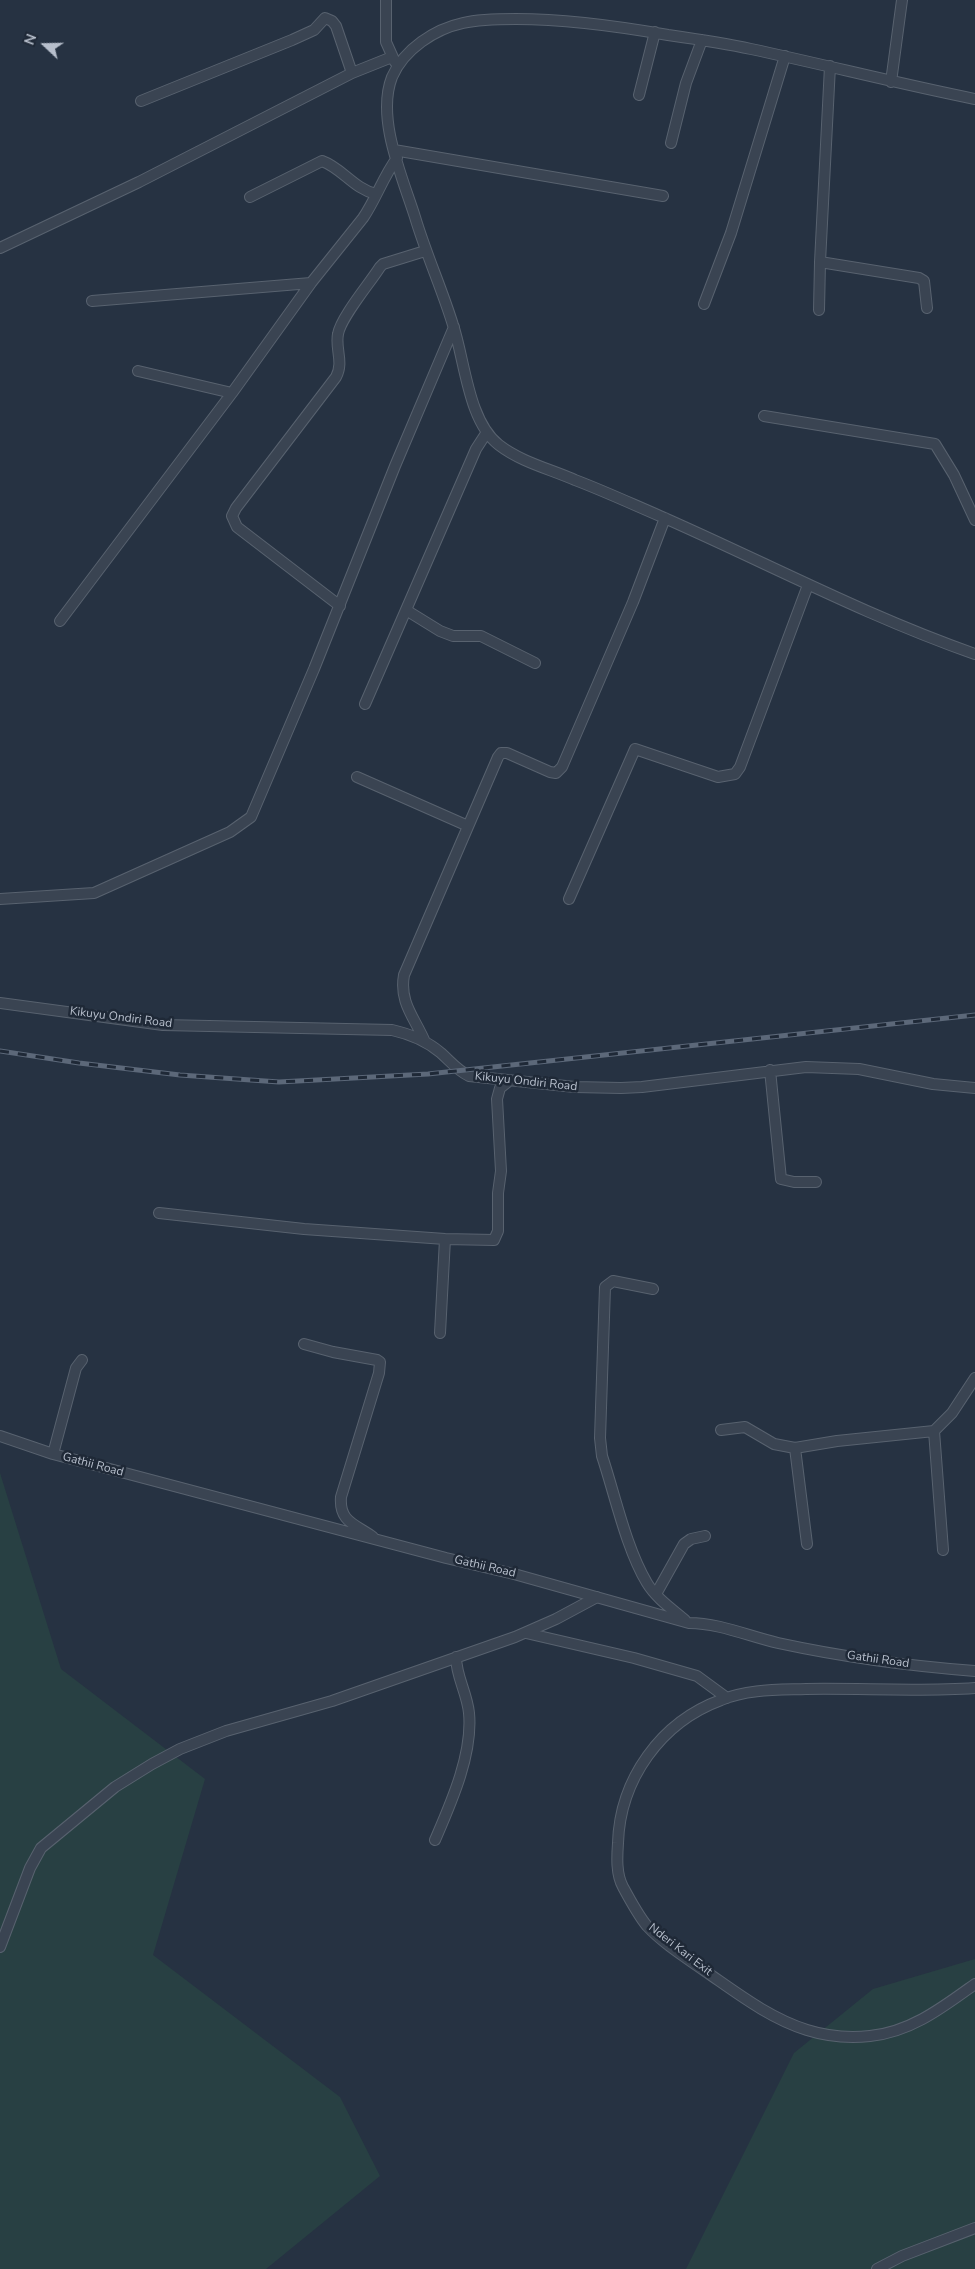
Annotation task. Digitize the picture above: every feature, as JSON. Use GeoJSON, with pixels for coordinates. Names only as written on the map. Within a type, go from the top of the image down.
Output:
{"type":"FeatureCollection","features":[{"type":"Feature","properties":{"kind":"street"},"geometry":{"type":"LineString","coordinates":[[386,0],[386,42],[398,66]]}},
{"type":"Feature","properties":{"kind":"street"},"geometry":{"type":"LineString","coordinates":[[891,82],[902,0]]}},
{"type":"Feature","properties":{"kind":"street"},"geometry":{"type":"LineString","coordinates":[[142,101],[292,40],[314,30],[325,18],[332,21],[336,26],[352,73]]}},
{"type":"Feature","properties":{"kind":"street"},"geometry":{"type":"LineString","coordinates":[[975,99],[891,82],[784,56],[625,26],[554,19],[491,20],[466,22],[447,28],[416,46],[398,66],[388,92],[386,109],[395,154],[425,251],[454,327],[472,400],[487,432],[496,442],[520,457],[665,518],[808,585],[933,640],[975,654]]}},
{"type":"Feature","properties":{"kind":"street"},"geometry":{"type":"LineString","coordinates":[[639,95],[655,32]]}},
{"type":"Feature","properties":{"kind":"street"},"geometry":{"type":"LineString","coordinates":[[671,142],[686,83],[702,40]]}},
{"type":"Feature","properties":{"kind":"street"},"geometry":{"type":"LineString","coordinates":[[704,304],[731,233],[784,56]]}},
{"type":"Feature","properties":{"kind":"street"},"geometry":{"type":"LineString","coordinates":[[0,248],[139,182],[352,73],[392,57]]}},
{"type":"Feature","properties":{"kind":"street"},"geometry":{"type":"LineString","coordinates":[[818,310],[830,66]]}},
{"type":"Feature","properties":{"kind":"street"},"geometry":{"type":"LineString","coordinates":[[60,621],[232,393],[311,283],[363,218],[395,154]]}},
{"type":"Feature","properties":{"kind":"street"},"geometry":{"type":"LineString","coordinates":[[395,154],[663,196]]}},
{"type":"Feature","properties":{"kind":"street"},"geometry":{"type":"LineString","coordinates":[[250,197],[322,161],[329,164],[361,189],[376,194]]}},
{"type":"Feature","properties":{"kind":"street"},"geometry":{"type":"LineString","coordinates":[[340,606],[237,527],[232,516],[236,508],[336,377],[341,364],[338,335],[340,327],[380,267],[383,264],[425,251]]}},
{"type":"Feature","properties":{"kind":"street"},"geometry":{"type":"LineString","coordinates":[[820,262],[919,278],[926,285],[927,308]]}},
{"type":"Feature","properties":{"kind":"street"},"geometry":{"type":"LineString","coordinates":[[92,301],[311,283]]}},
{"type":"Feature","properties":{"kind":"street"},"geometry":{"type":"LineString","coordinates":[[0,898],[94,893],[243,824],[251,817],[454,327]]}},
{"type":"Feature","properties":{"kind":"street"},"geometry":{"type":"LineString","coordinates":[[138,371],[232,393]]}},
{"type":"Feature","properties":{"kind":"street"},"geometry":{"type":"LineString","coordinates":[[764,416],[935,444],[949,466],[975,520]]}},
{"type":"Feature","properties":{"kind":"street"},"geometry":{"type":"LineString","coordinates":[[365,704],[476,450],[487,432]]}},
{"type":"Feature","properties":{"kind":"street"},"geometry":{"type":"LineString","coordinates":[[425,1042],[416,1021],[405,1004],[402,990],[404,975],[500,753],[507,753],[550,772],[556,773],[562,767],[630,611],[665,518]]}},
{"type":"Feature","properties":{"kind":"street"},"geometry":{"type":"LineString","coordinates":[[569,899],[635,749],[718,777],[735,774],[740,767],[808,585]]}},
{"type":"Feature","properties":{"kind":"street"},"geometry":{"type":"LineString","coordinates":[[406,610],[440,631],[453,636],[481,636],[535,663]]}},
{"type":"Feature","properties":{"kind":"street"},"geometry":{"type":"LineString","coordinates":[[357,777],[468,826]]}},
{"type":"Feature","properties":{"kind":"street","name":"Kikuyu Ondiri Road"},"geometry":{"type":"LineString","coordinates":[[0,1003],[162,1025],[392,1030],[425,1042],[443,1055],[458,1071],[469,1076],[588,1088],[642,1087],[806,1067],[859,1069],[933,1084],[975,1088]]}},
{"type":"Feature","properties":{"kind":"street"},"geometry":{"type":"LineString","coordinates":[[770,1070],[781,1179],[794,1182],[816,1182]]}},
{"type":"Feature","properties":{"kind":"street"},"geometry":{"type":"LineString","coordinates":[[159,1213],[304,1229],[445,1239],[490,1240],[497,1237],[501,1171],[496,1099],[500,1088],[509,1081]]}},
{"type":"Feature","properties":{"kind":"street"},"geometry":{"type":"LineString","coordinates":[[440,1333],[445,1239]]}},
{"type":"Feature","properties":{"kind":"street"},"geometry":{"type":"LineString","coordinates":[[653,1289],[612,1281],[605,1286],[600,1415],[602,1456],[624,1526],[647,1583],[656,1594],[688,1623]]}},
{"type":"Feature","properties":{"kind":"street"},"geometry":{"type":"LineString","coordinates":[[304,1344],[380,1362],[379,1373],[341,1497],[340,1507],[342,1514],[347,1520],[378,1540]]}},
{"type":"Feature","properties":{"kind":"street"},"geometry":{"type":"LineString","coordinates":[[53,1454],[76,1368],[82,1360]]}},
{"type":"Feature","properties":{"kind":"street"},"geometry":{"type":"LineString","coordinates":[[721,1430],[745,1427],[774,1444],[795,1448],[838,1441],[934,1431],[952,1413],[975,1378]]}},
{"type":"Feature","properties":{"kind":"street"},"geometry":{"type":"LineString","coordinates":[[934,1431],[943,1550]]}},
{"type":"Feature","properties":{"kind":"street","name":"Gathii Road"},"geometry":{"type":"LineString","coordinates":[[0,1436],[53,1454],[514,1574],[688,1623],[702,1623],[777,1642],[837,1654],[926,1668],[975,1671]]}},
{"type":"Feature","properties":{"kind":"street"},"geometry":{"type":"LineString","coordinates":[[795,1448],[807,1544]]}},
{"type":"Feature","properties":{"kind":"street"},"geometry":{"type":"LineString","coordinates":[[656,1594],[684,1544],[691,1539],[705,1536]]}},
{"type":"Feature","properties":{"kind":"street"},"geometry":{"type":"LineString","coordinates":[[0,1948],[30,1868],[41,1848],[96,1802],[136,1773],[180,1749],[226,1731],[332,1701],[526,1633],[597,1597]]}},
{"type":"Feature","properties":{"kind":"street"},"geometry":{"type":"LineString","coordinates":[[526,1633],[634,1658],[696,1676],[727,1698]]}},
{"type":"Feature","properties":{"kind":"street"},"geometry":{"type":"LineString","coordinates":[[435,1840],[449,1807],[463,1764],[468,1732],[468,1705],[456,1668],[456,1656]]}},
{"type":"Feature","properties":{"kind":"street","name":"Nderi Kari Exit"},"geometry":{"type":"LineString","coordinates":[[975,1688],[778,1689],[759,1690],[727,1698],[698,1710],[666,1733],[641,1766],[623,1803],[618,1828],[618,1870],[622,1886],[647,1925],[680,1954],[765,2012],[825,2035],[870,2036],[891,2032],[925,2019],[975,1984]]}},
{"type":"Feature","properties":{"kind":"street"},"geometry":{"type":"LineString","coordinates":[[877,2269],[902,2256],[975,2228]]}},
{"type":"Feature","properties":{"kind":"green space"},"geometry":{"type":"Polygon","coordinates":[[[0,1473],[61,1669],[205,1779],[153,1955],[340,2097],[380,2176],[266,2269],[0,2269],[0,1473]]]}},
{"type":"Feature","properties":{"kind":"green space"},"geometry":{"type":"Polygon","coordinates":[[[975,1959],[975,2269],[686,2269],[794,2053],[873,1989],[975,1959]]]}},
{"type":"Feature","properties":{"kind":"railway"},"geometry":{"type":"LineString","coordinates":[[0,1051],[180,1075],[279,1082],[428,1074],[975,1015]]}}]}
